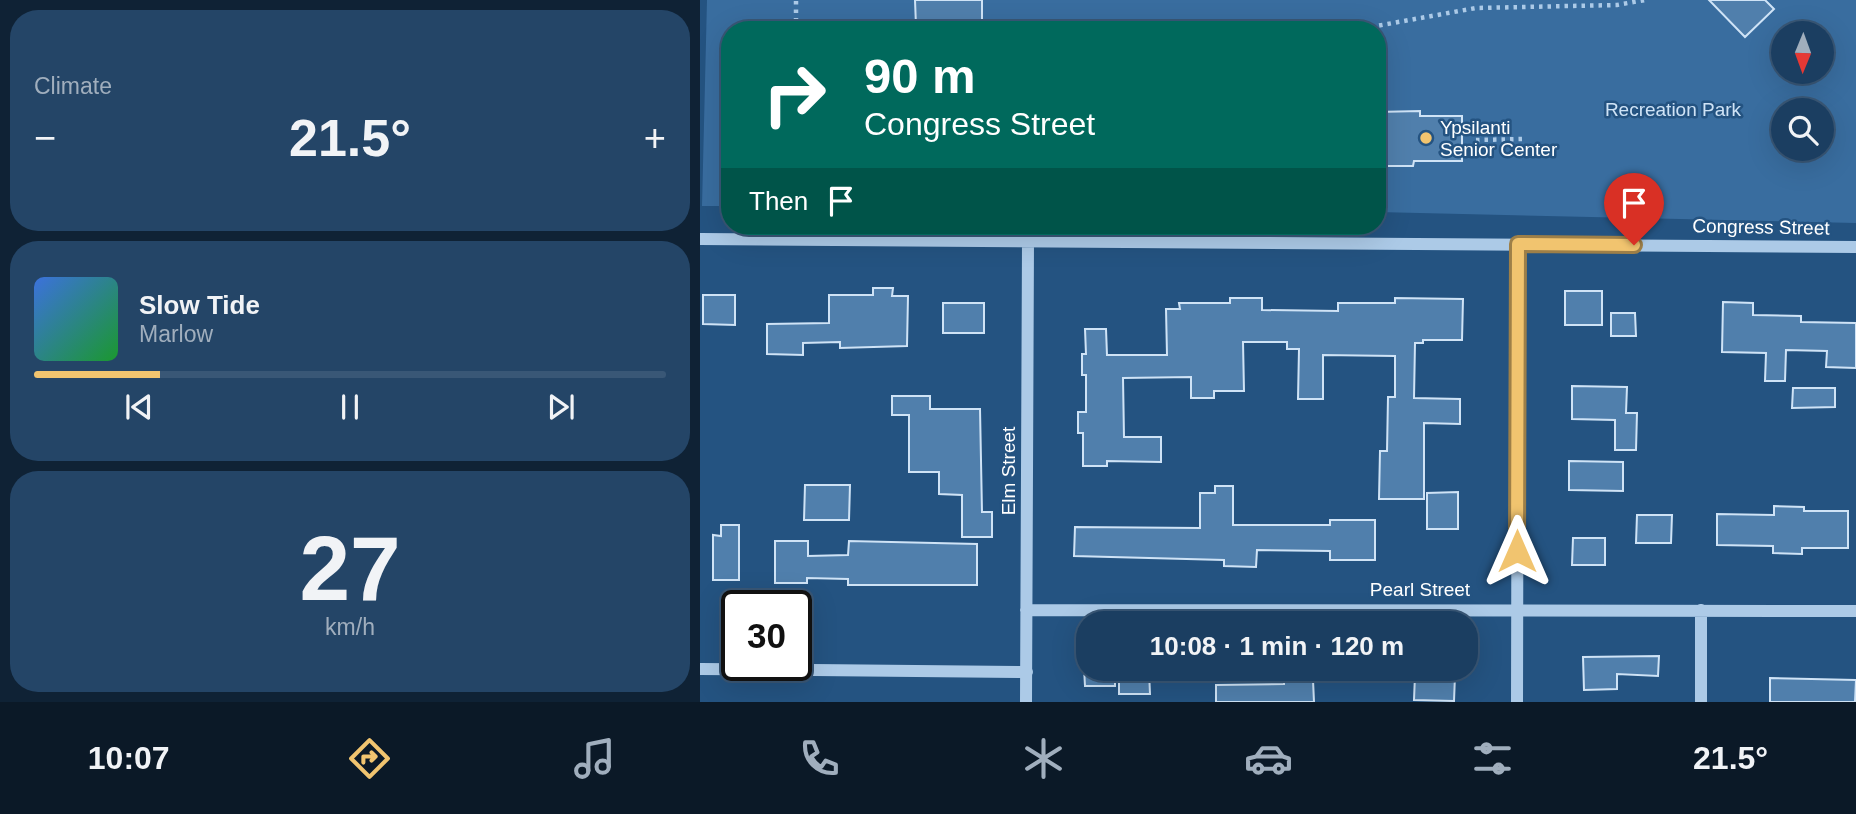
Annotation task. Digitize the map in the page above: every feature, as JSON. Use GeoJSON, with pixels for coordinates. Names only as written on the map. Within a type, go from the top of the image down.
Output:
{"type":"FeatureCollection","features":[{"type":"Feature","properties":{"kind":"street","name":"Congress Street"},"geometry":{"type":"LineString","coordinates":[[700,239],[1856,247]]}},
{"type":"Feature","properties":{"kind":"street","name":"Elm Street"},"geometry":{"type":"LineString","coordinates":[[1027,702],[1028,241]]}},
{"type":"Feature","properties":{"kind":"street"},"geometry":{"type":"LineString","coordinates":[[1517,702],[1518,244]]}},
{"type":"Feature","properties":{"kind":"street","name":"Pearl Street"},"geometry":{"type":"LineString","coordinates":[[1026,610],[1517,608],[1856,611]]}},
{"type":"Feature","properties":{"kind":"street"},"geometry":{"type":"LineString","coordinates":[[1701,702],[1702,610]]}},
{"type":"Feature","properties":{"kind":"street"},"geometry":{"type":"LineString","coordinates":[[700,669],[1027,673]]}},
{"type":"Feature","properties":{"kind":"path"},"geometry":{"type":"LineString","coordinates":[[796,0],[796,21]]}},
{"type":"Feature","properties":{"kind":"path"},"geometry":{"type":"LineString","coordinates":[[1386,24],[1476,8],[1617,5],[1645,0]]}},
{"type":"Feature","properties":{"kind":"path"},"geometry":{"type":"LineString","coordinates":[[1476,139],[1523,139]]}},
{"type":"Feature","properties":{"kind":"green space","name":"Recreation Park"},"geometry":{"type":"Polygon","coordinates":[[[707,0],[1856,0],[1856,223],[1386,212],[1386,21],[721,21],[721,206],[702,206],[707,0]]]}},
{"type":"Feature","properties":{"kind":"building"},"geometry":{"type":"Polygon","coordinates":[[[915,0],[982,0],[982,21],[916,21],[915,0]]]}},
{"type":"Feature","properties":{"kind":"building"},"geometry":{"type":"Polygon","coordinates":[[[1709,0],[1765,0],[1774,9],[1745,37],[1709,0]]]}},
{"type":"Feature","properties":{"kind":"building","name":"Ypsilanti Senior Center"},"geometry":{"type":"Polygon","coordinates":[[[1420,111],[1420,116],[1462,116],[1462,161],[1414,161],[1413,166],[1386,166],[1386,112],[1420,111]]]}},
{"type":"Feature","properties":{"kind":"building"},"geometry":{"type":"Polygon","coordinates":[[[873,288],[893,288],[892,296],[908,296],[907,346],[840,348],[840,342],[803,343],[803,355],[767,354],[767,324],[829,323],[829,295],[873,295],[873,288]]]}},
{"type":"Feature","properties":{"kind":"building"},"geometry":{"type":"Polygon","coordinates":[[[1565,291],[1602,291],[1602,325],[1565,325],[1565,291]]]}},
{"type":"Feature","properties":{"kind":"building"},"geometry":{"type":"Polygon","coordinates":[[[703,295],[735,295],[735,325],[703,324],[703,295]]]}},
{"type":"Feature","properties":{"kind":"building"},"geometry":{"type":"Polygon","coordinates":[[[1230,298],[1262,298],[1262,310],[1338,311],[1338,303],[1395,303],[1395,298],[1463,299],[1462,340],[1423,340],[1423,343],[1415,343],[1414,398],[1460,399],[1460,424],[1424,423],[1424,499],[1379,499],[1380,451],[1387,451],[1388,397],[1395,397],[1395,356],[1323,355],[1323,399],[1298,399],[1299,349],[1287,349],[1287,342],[1243,342],[1244,391],[1214,391],[1214,398],[1191,398],[1191,377],[1123,378],[1124,437],[1161,437],[1161,462],[1107,461],[1107,466],[1083,466],[1083,433],[1078,433],[1078,412],[1086,412],[1086,375],[1082,375],[1082,354],[1086,354],[1085,329],[1106,329],[1107,355],[1167,355],[1166,309],[1180,309],[1179,303],[1230,303],[1230,298]]]}},
{"type":"Feature","properties":{"kind":"building"},"geometry":{"type":"Polygon","coordinates":[[[1723,302],[1753,303],[1753,315],[1801,316],[1801,322],[1856,323],[1856,368],[1826,367],[1827,351],[1786,350],[1785,381],[1765,381],[1766,353],[1722,352],[1723,302]]]}},
{"type":"Feature","properties":{"kind":"building"},"geometry":{"type":"Polygon","coordinates":[[[943,303],[984,303],[984,333],[943,333],[943,303]]]}},
{"type":"Feature","properties":{"kind":"building"},"geometry":{"type":"Polygon","coordinates":[[[1611,313],[1635,313],[1636,336],[1611,336],[1611,313]]]}},
{"type":"Feature","properties":{"kind":"building"},"geometry":{"type":"Polygon","coordinates":[[[1572,386],[1627,387],[1626,413],[1637,413],[1636,450],[1615,450],[1615,420],[1572,419],[1572,386]]]}},
{"type":"Feature","properties":{"kind":"building"},"geometry":{"type":"Polygon","coordinates":[[[1793,388],[1835,388],[1835,407],[1792,408],[1793,388]]]}},
{"type":"Feature","properties":{"kind":"building"},"geometry":{"type":"Polygon","coordinates":[[[892,396],[930,396],[930,409],[980,409],[982,512],[992,512],[992,537],[962,537],[962,495],[939,494],[939,472],[909,472],[909,415],[892,415],[892,396]]]}},
{"type":"Feature","properties":{"kind":"building"},"geometry":{"type":"Polygon","coordinates":[[[1569,461],[1623,462],[1623,491],[1569,490],[1569,461]]]}},
{"type":"Feature","properties":{"kind":"building"},"geometry":{"type":"Polygon","coordinates":[[[805,485],[850,485],[849,520],[804,520],[805,485]]]}},
{"type":"Feature","properties":{"kind":"building"},"geometry":{"type":"Polygon","coordinates":[[[1215,486],[1233,486],[1233,525],[1330,525],[1330,520],[1375,520],[1375,560],[1330,560],[1330,551],[1257,550],[1256,567],[1224,566],[1224,560],[1074,556],[1075,527],[1200,528],[1200,493],[1215,493],[1215,486]]]}},
{"type":"Feature","properties":{"kind":"building"},"geometry":{"type":"Polygon","coordinates":[[[1458,492],[1458,529],[1427,529],[1427,493],[1458,492]]]}},
{"type":"Feature","properties":{"kind":"building"},"geometry":{"type":"Polygon","coordinates":[[[1774,506],[1804,507],[1804,511],[1848,511],[1848,548],[1802,548],[1802,554],[1773,553],[1773,546],[1717,545],[1717,514],[1774,515],[1774,506]]]}},
{"type":"Feature","properties":{"kind":"building"},"geometry":{"type":"Polygon","coordinates":[[[1637,515],[1672,515],[1671,543],[1636,543],[1637,515]]]}},
{"type":"Feature","properties":{"kind":"building"},"geometry":{"type":"Polygon","coordinates":[[[721,525],[739,525],[739,580],[713,580],[713,535],[721,536],[721,525]]]}},
{"type":"Feature","properties":{"kind":"building"},"geometry":{"type":"Polygon","coordinates":[[[1573,538],[1605,538],[1605,565],[1572,565],[1573,538]]]}},
{"type":"Feature","properties":{"kind":"building"},"geometry":{"type":"Polygon","coordinates":[[[775,541],[808,541],[808,556],[848,555],[849,541],[977,544],[977,585],[848,585],[848,579],[807,578],[807,583],[775,583],[775,541]]]}},
{"type":"Feature","properties":{"kind":"building"},"geometry":{"type":"Polygon","coordinates":[[[1659,656],[1658,676],[1617,674],[1617,689],[1584,690],[1583,657],[1659,656]]]}},
{"type":"Feature","properties":{"kind":"building"},"geometry":{"type":"Polygon","coordinates":[[[1770,678],[1856,680],[1855,702],[1770,702],[1770,678]]]}},
{"type":"Feature","properties":{"kind":"building"},"geometry":{"type":"Polygon","coordinates":[[[1085,681],[1115,681],[1115,686],[1085,686],[1085,681]]]}},
{"type":"Feature","properties":{"kind":"building"},"geometry":{"type":"Polygon","coordinates":[[[1119,681],[1149,681],[1150,694],[1119,694],[1119,681]]]}},
{"type":"Feature","properties":{"kind":"building"},"geometry":{"type":"Polygon","coordinates":[[[1284,681],[1313,681],[1314,702],[1216,702],[1216,685],[1284,684],[1284,681]]]}},
{"type":"Feature","properties":{"kind":"building"},"geometry":{"type":"Polygon","coordinates":[[[1415,681],[1455,681],[1454,701],[1414,700],[1415,681]]]}},
{"type":"Feature","properties":{"kind":"place","name":"Ypsilanti Senior Center"},"geometry":{"type":"Point","coordinates":[1426,138]}},
{"type":"Feature","properties":{"kind":"route"},"geometry":{"type":"LineString","coordinates":[[1517,551],[1518,244],[1634,245]]}}]}
